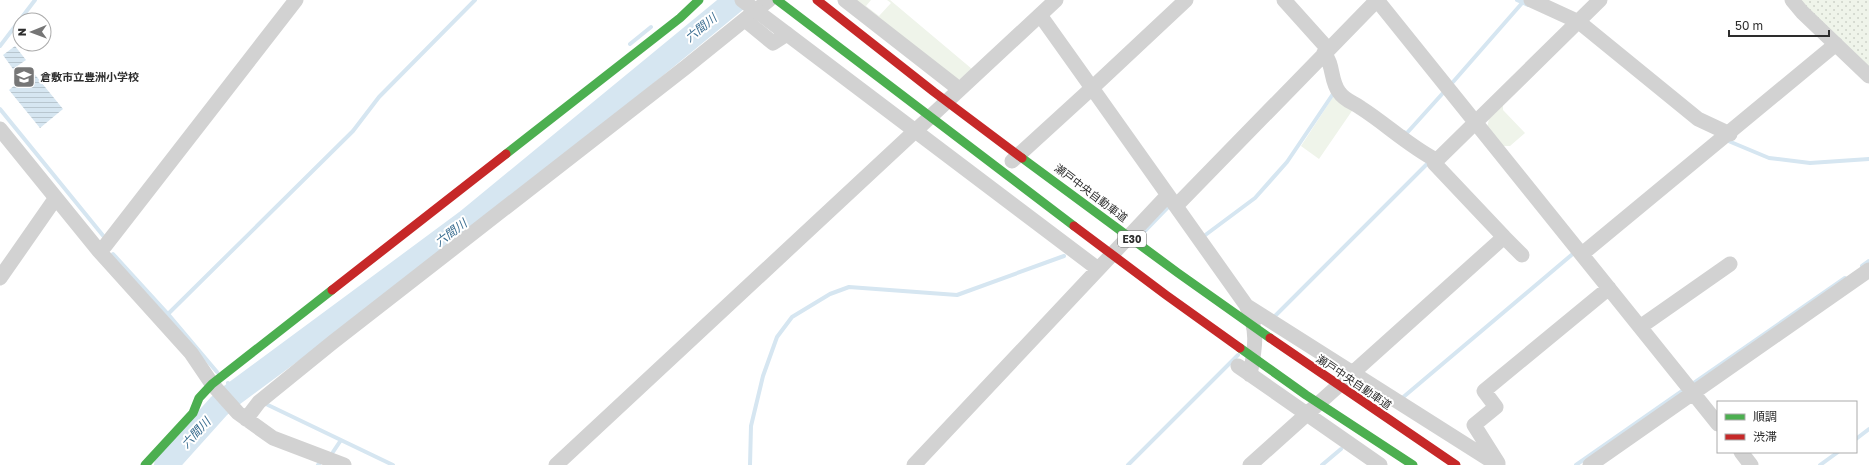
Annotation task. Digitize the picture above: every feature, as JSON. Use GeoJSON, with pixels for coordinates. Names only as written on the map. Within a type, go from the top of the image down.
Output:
{"type":"FeatureCollection","features":[{"type":"Feature","properties":{"kind":"main road"},"geometry":{"type":"LineString","coordinates":[[145,465],[193,413],[199,398],[668,28],[699,0]]}},
{"type":"Feature","properties":{"kind":"main road","name":"E30"},"geometry":{"type":"LineString","coordinates":[[778,0],[1166,295],[1306,395],[1413,465]]}},
{"type":"Feature","properties":{"kind":"main road","name":"瀬戸中央自動車道"},"geometry":{"type":"LineString","coordinates":[[817,0],[934,92],[1178,273],[1323,376],[1456,465]]}},
{"type":"Feature","properties":{"kind":"street"},"geometry":{"type":"LineString","coordinates":[[99,251],[105,246],[296,0]]}},
{"type":"Feature","properties":{"kind":"street"},"geometry":{"type":"LineString","coordinates":[[742,0],[1098,269]]}},
{"type":"Feature","properties":{"kind":"street"},"geometry":{"type":"LineString","coordinates":[[242,416],[333,342],[769,0]]}},
{"type":"Feature","properties":{"kind":"street"},"geometry":{"type":"LineString","coordinates":[[845,0],[959,89]]}},
{"type":"Feature","properties":{"kind":"street"},"geometry":{"type":"LineString","coordinates":[[556,465],[1056,0]]}},
{"type":"Feature","properties":{"kind":"street"},"geometry":{"type":"LineString","coordinates":[[985,185],[1186,0]]}},
{"type":"Feature","properties":{"kind":"street"},"geometry":{"type":"LineString","coordinates":[[1284,0],[1325,48],[1332,67],[1336,88],[1345,100],[1360,107],[1433,159],[1434,162],[1522,255]]}},
{"type":"Feature","properties":{"kind":"street"},"geometry":{"type":"LineString","coordinates":[[914,465],[1098,269],[1172,201],[1325,48],[1377,0],[1717,423]]}},
{"type":"Feature","properties":{"kind":"street"},"geometry":{"type":"LineString","coordinates":[[1531,0],[1574,23],[1698,119],[1725,137]]}},
{"type":"Feature","properties":{"kind":"street"},"geometry":{"type":"LineString","coordinates":[[1433,159],[1472,120],[1600,0]]}},
{"type":"Feature","properties":{"kind":"street"},"geometry":{"type":"LineString","coordinates":[[1792,0],[1802,12],[1869,76]]}},
{"type":"Feature","properties":{"kind":"street"},"geometry":{"type":"LineString","coordinates":[[1040,15],[1246,305],[1253,319],[1256,345],[1244,371],[1359,452],[1380,465]]}},
{"type":"Feature","properties":{"kind":"street"},"geometry":{"type":"LineString","coordinates":[[745,20],[773,43],[787,34]]}},
{"type":"Feature","properties":{"kind":"street"},"geometry":{"type":"LineString","coordinates":[[1579,251],[1725,137],[1836,44]]}},
{"type":"Feature","properties":{"kind":"street"},"geometry":{"type":"LineString","coordinates":[[0,129],[55,199],[99,251],[192,353],[214,386],[242,416],[274,438],[328,463],[344,465]]}},
{"type":"Feature","properties":{"kind":"street"},"geometry":{"type":"LineString","coordinates":[[0,278],[55,199]]}},
{"type":"Feature","properties":{"kind":"street"},"geometry":{"type":"LineString","coordinates":[[1250,465],[1504,237]]}},
{"type":"Feature","properties":{"kind":"street"},"geometry":{"type":"LineString","coordinates":[[1640,327],[1730,264]]}},
{"type":"Feature","properties":{"kind":"street"},"geometry":{"type":"LineString","coordinates":[[1590,465],[1689,389],[1869,270]]}},
{"type":"Feature","properties":{"kind":"street"},"geometry":{"type":"LineString","coordinates":[[1499,465],[1474,425],[1496,407],[1484,390],[1609,288]]}},
{"type":"Feature","properties":{"kind":"street"},"geometry":{"type":"LineString","coordinates":[[1246,305],[1499,465]]}},
{"type":"Feature","properties":{"kind":"street"},"geometry":{"type":"LineString","coordinates":[[1359,452],[1369,465]]}},
{"type":"Feature","properties":{"kind":"street"},"geometry":{"type":"LineString","coordinates":[[1742,453],[1751,465]]}},
{"type":"Feature","properties":{"kind":"shaded area"},"geometry":{"type":"Polygon","coordinates":[[[851,0],[871,0],[866,6],[879,16],[891,3],[887,0],[890,0],[972,69],[960,79],[955,79],[851,0]]]}},
{"type":"Feature","properties":{"kind":"shaded area"},"geometry":{"type":"Polygon","coordinates":[[[1800,0],[1869,0],[1869,72],[1800,0]]]}},
{"type":"Feature","properties":{"kind":"shaded area"},"geometry":{"type":"Polygon","coordinates":[[[12,48],[12,52],[20,52],[26,60],[13,69],[3,55],[12,48]]]}},
{"type":"Feature","properties":{"kind":"shaded area"},"geometry":{"type":"Polygon","coordinates":[[[32,71],[63,109],[40,128],[9,90],[32,71]]]}},
{"type":"Feature","properties":{"kind":"shaded area"},"geometry":{"type":"Polygon","coordinates":[[[1335,94],[1354,108],[1319,159],[1301,146],[1335,94]]]}},
{"type":"Feature","properties":{"kind":"shaded area"},"geometry":{"type":"Polygon","coordinates":[[[1503,105],[1503,110],[1525,133],[1510,146],[1502,146],[1487,128],[1489,119],[1503,105]]]}},
{"type":"Feature","properties":{"kind":"waterway"},"geometry":{"type":"LineString","coordinates":[[0,46],[35,0]]}},
{"type":"Feature","properties":{"kind":"waterway"},"geometry":{"type":"LineString","coordinates":[[168,314],[353,131],[379,97],[475,0]]}},
{"type":"Feature","properties":{"kind":"waterway","name":"六間川"},"geometry":{"type":"LineString","coordinates":[[166,465],[219,406],[232,395],[466,222],[736,0]]}},
{"type":"Feature","properties":{"kind":"waterway"},"geometry":{"type":"LineString","coordinates":[[1517,0],[1528,5]]}},
{"type":"Feature","properties":{"kind":"waterway"},"geometry":{"type":"LineString","coordinates":[[1453,82],[1523,2]]}},
{"type":"Feature","properties":{"kind":"waterway"},"geometry":{"type":"LineString","coordinates":[[630,44],[651,27]]}},
{"type":"Feature","properties":{"kind":"waterway"},"geometry":{"type":"LineString","coordinates":[[1204,236],[1255,198],[1287,162],[1335,91]]}},
{"type":"Feature","properties":{"kind":"waterway"},"geometry":{"type":"LineString","coordinates":[[1404,132],[1406,134],[1443,93]]}},
{"type":"Feature","properties":{"kind":"waterway"},"geometry":{"type":"LineString","coordinates":[[0,109],[105,238]]}},
{"type":"Feature","properties":{"kind":"waterway"},"geometry":{"type":"LineString","coordinates":[[1726,140],[1769,158],[1810,163],[1869,159]]}},
{"type":"Feature","properties":{"kind":"waterway"},"geometry":{"type":"LineString","coordinates":[[1275,316],[1430,161]]}},
{"type":"Feature","properties":{"kind":"waterway"},"geometry":{"type":"LineString","coordinates":[[1139,237],[1170,205]]}},
{"type":"Feature","properties":{"kind":"waterway"},"geometry":{"type":"LineString","coordinates":[[1401,399],[1575,252]]}},
{"type":"Feature","properties":{"kind":"waterway"},"geometry":{"type":"LineString","coordinates":[[113,254],[168,314],[217,372]]}},
{"type":"Feature","properties":{"kind":"waterway"},"geometry":{"type":"LineString","coordinates":[[750,465],[751,426],[763,376],[777,337],[792,317],[830,294],[849,287],[957,295],[1064,256]]}},
{"type":"Feature","properties":{"kind":"waterway"},"geometry":{"type":"LineString","coordinates":[[1862,266],[1869,261]]}},
{"type":"Feature","properties":{"kind":"waterway"},"geometry":{"type":"LineString","coordinates":[[1691,385],[1845,278]]}},
{"type":"Feature","properties":{"kind":"waterway"},"geometry":{"type":"LineString","coordinates":[[1128,465],[1238,355]]}},
{"type":"Feature","properties":{"kind":"waterway"},"geometry":{"type":"LineString","coordinates":[[251,381],[257,388]]}},
{"type":"Feature","properties":{"kind":"waterway"},"geometry":{"type":"LineString","coordinates":[[228,383],[235,393]]}},
{"type":"Feature","properties":{"kind":"waterway"},"geometry":{"type":"LineString","coordinates":[[1576,465],[1685,389]]}},
{"type":"Feature","properties":{"kind":"waterway"},"geometry":{"type":"LineString","coordinates":[[268,405],[393,465]]}},
{"type":"Feature","properties":{"kind":"waterway"},"geometry":{"type":"LineString","coordinates":[[1857,438],[1869,429]]}},
{"type":"Feature","properties":{"kind":"waterway"},"geometry":{"type":"LineString","coordinates":[[333,452],[341,440]]}},
{"type":"Feature","properties":{"kind":"waterway"},"geometry":{"type":"LineString","coordinates":[[1322,465],[1341,449]]}},
{"type":"Feature","properties":{"kind":"waterway"},"geometry":{"type":"LineString","coordinates":[[1820,465],[1837,453]]}},
{"type":"Feature","properties":{"kind":"traffic: fast"},"geometry":{"type":"LineString","coordinates":[[506,154],[680,18],[699,0]]}},
{"type":"Feature","properties":{"kind":"traffic: fast"},"geometry":{"type":"LineString","coordinates":[[777,0],[1074,226]]}},
{"type":"Feature","properties":{"kind":"traffic: fast"},"geometry":{"type":"LineString","coordinates":[[1022,158],[1178,273],[1270,338]]}},
{"type":"Feature","properties":{"kind":"traffic: fast"},"geometry":{"type":"LineString","coordinates":[[145,465],[193,413],[199,398],[212,384],[332,290]]}},
{"type":"Feature","properties":{"kind":"traffic: fast"},"geometry":{"type":"LineString","coordinates":[[1240,348],[1306,395],[1413,465]]}},
{"type":"Feature","properties":{"kind":"traffic: jam"},"geometry":{"type":"LineString","coordinates":[[817,0],[934,92],[1022,158]]}},
{"type":"Feature","properties":{"kind":"traffic: jam"},"geometry":{"type":"LineString","coordinates":[[332,290],[506,154]]}},
{"type":"Feature","properties":{"kind":"traffic: jam"},"geometry":{"type":"LineString","coordinates":[[1074,226],[1240,348]]}},
{"type":"Feature","properties":{"kind":"traffic: jam"},"geometry":{"type":"LineString","coordinates":[[1270,338],[1456,465]]}},
{"type":"Feature","properties":{"kind":"place","name":"倉敷市立豊洲小学校"},"geometry":{"type":"Point","coordinates":[24,77]}}]}
